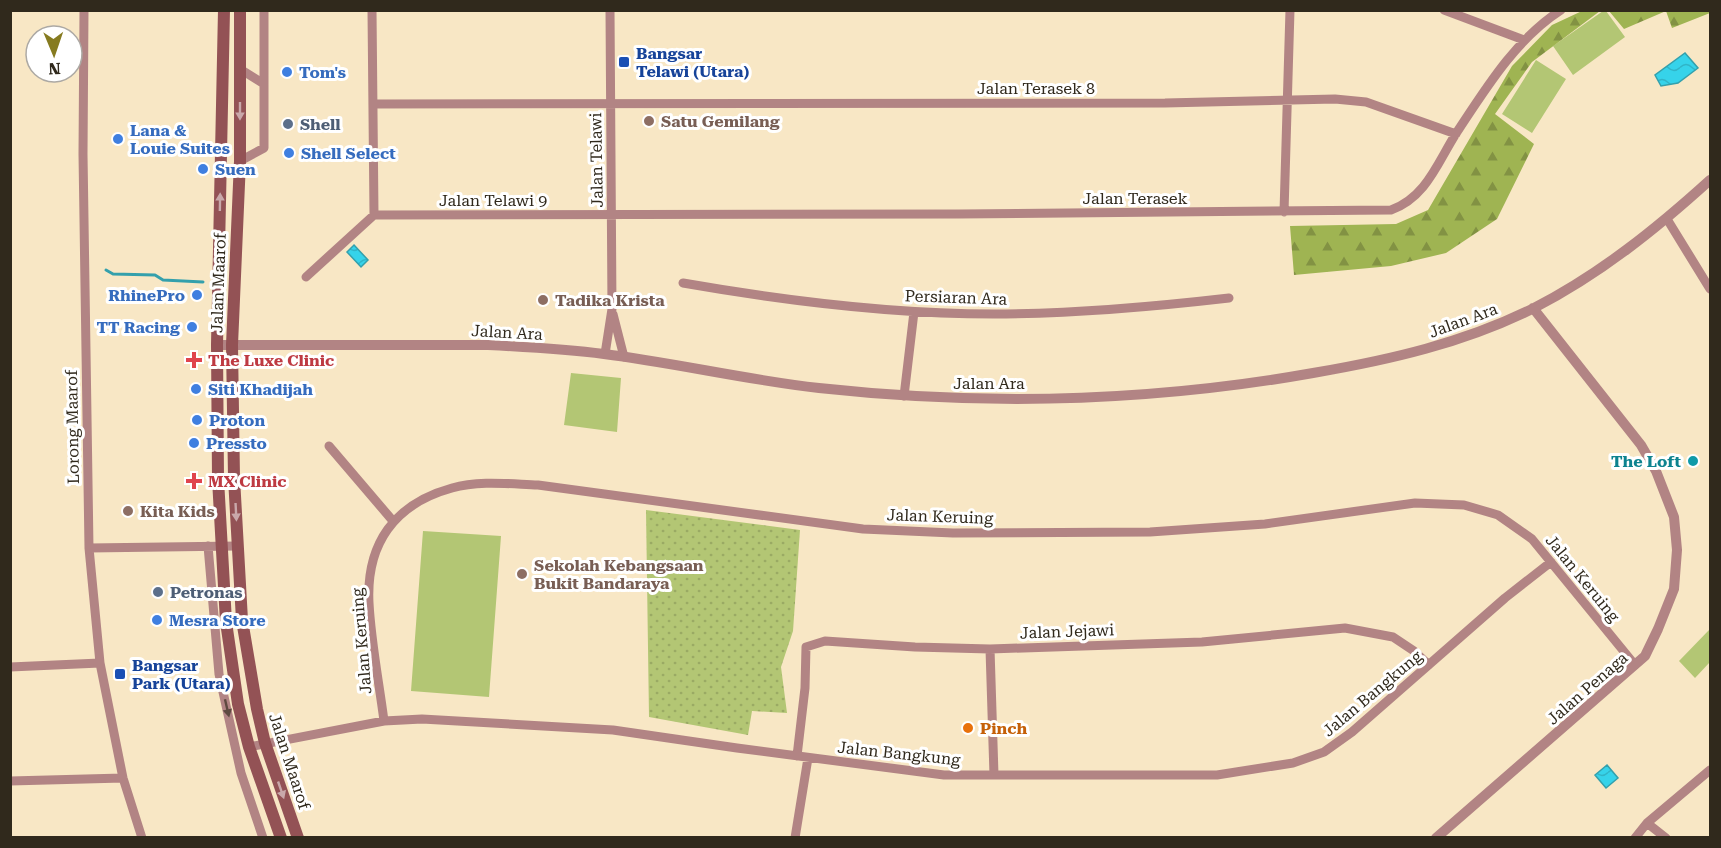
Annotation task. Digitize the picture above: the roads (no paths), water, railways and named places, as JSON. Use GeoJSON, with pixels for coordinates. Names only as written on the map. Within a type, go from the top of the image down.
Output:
{"type":"FeatureCollection","features":[{"type":"Feature","properties":{"kind":"main road","name":"Jalan Maarof"},"geometry":{"type":"LineString","coordinates":[[224,10],[217,345],[218,479],[226,622],[238,704],[249,747],[281,837]]}},
{"type":"Feature","properties":{"kind":"main road","name":"Jalan Maarof"},"geometry":{"type":"LineString","coordinates":[[240,10],[240,161],[232,345],[237,546],[242,620],[256,709],[265,743],[298,837]]}},
{"type":"Feature","properties":{"kind":"street","name":"Lorong Maarof"},"geometry":{"type":"LineString","coordinates":[[84,10],[83,177],[89,548],[100,663],[123,778],[142,837]]}},
{"type":"Feature","properties":{"kind":"street"},"geometry":{"type":"LineString","coordinates":[[240,161],[264,148],[264,10]]}},
{"type":"Feature","properties":{"kind":"street"},"geometry":{"type":"LineString","coordinates":[[306,277],[374,215],[372,10]]}},
{"type":"Feature","properties":{"kind":"street","name":"Jalan Telawi"},"geometry":{"type":"LineString","coordinates":[[605,354],[612,309],[610,10]]}},
{"type":"Feature","properties":{"kind":"street"},"geometry":{"type":"LineString","coordinates":[[1284,212],[1290,10]]}},
{"type":"Feature","properties":{"kind":"street"},"geometry":{"type":"LineString","coordinates":[[1444,10],[1524,40]]}},
{"type":"Feature","properties":{"kind":"street","name":"Jalan Terasek"},"geometry":{"type":"LineString","coordinates":[[612,214],[1391,210],[1406,205],[1422,190],[1488,86],[1524,40],[1561,10]]}},
{"type":"Feature","properties":{"kind":"street"},"geometry":{"type":"LineString","coordinates":[[240,69],[264,84]]}},
{"type":"Feature","properties":{"kind":"street","name":"Jalan Terasek 8"},"geometry":{"type":"LineString","coordinates":[[372,104],[1335,99],[1366,102],[1456,134]]}},
{"type":"Feature","properties":{"kind":"street","name":"Jalan Ara"},"geometry":{"type":"LineString","coordinates":[[217,345],[488,345],[605,354],[816,388],[904,396],[1053,399],[1132,395],[1272,381],[1417,352],[1483,330],[1533,308],[1598,272],[1667,219],[1710,180]]}},
{"type":"Feature","properties":{"kind":"street","name":"Jalan Telawi 9"},"geometry":{"type":"LineString","coordinates":[[374,215],[612,214]]}},
{"type":"Feature","properties":{"kind":"street"},"geometry":{"type":"LineString","coordinates":[[1667,219],[1710,289]]}},
{"type":"Feature","properties":{"kind":"street","name":"Persiaran Ara"},"geometry":{"type":"LineString","coordinates":[[683,283],[781,299],[914,312],[993,314],[1072,312],[1151,307],[1229,298]]}},
{"type":"Feature","properties":{"kind":"street","name":"Jalan Penaga"},"geometry":{"type":"LineString","coordinates":[[1436,837],[1645,656],[1674,589],[1677,550],[1674,517],[1656,471],[1641,445],[1533,308]]}},
{"type":"Feature","properties":{"kind":"street","name":"Jalan Telawi"},"geometry":{"type":"LineString","coordinates":[[612,309],[624,357]]}},
{"type":"Feature","properties":{"kind":"street"},"geometry":{"type":"LineString","coordinates":[[904,396],[914,312]]}},
{"type":"Feature","properties":{"kind":"street"},"geometry":{"type":"LineString","coordinates":[[329,446],[393,521]]}},
{"type":"Feature","properties":{"kind":"street","name":"Jalan Keruing"},"geometry":{"type":"LineString","coordinates":[[384,721],[369,603],[370,572],[379,541],[393,521],[418,501],[452,488],[497,483],[538,485],[863,529],[953,533],[1162,531],[1265,524],[1415,502],[1464,505],[1498,515],[1532,539],[1635,665]]}},
{"type":"Feature","properties":{"kind":"street"},"geometry":{"type":"LineString","coordinates":[[208,546],[219,674],[241,773],[263,837]]}},
{"type":"Feature","properties":{"kind":"street"},"geometry":{"type":"LineString","coordinates":[[89,548],[237,546]]}},
{"type":"Feature","properties":{"kind":"street","name":"Jalan Bangkung"},"geometry":{"type":"LineString","coordinates":[[249,747],[384,721],[422,719],[613,730],[944,775],[1217,775],[1293,763],[1324,752],[1352,732],[1505,598],[1551,562]]}},
{"type":"Feature","properties":{"kind":"street","name":"Jalan Jejawi"},"geometry":{"type":"LineString","coordinates":[[797,756],[806,647],[825,641],[990,649],[1202,642],[1345,628],[1393,637],[1429,664]]}},
{"type":"Feature","properties":{"kind":"street"},"geometry":{"type":"LineString","coordinates":[[990,649],[994,775]]}},
{"type":"Feature","properties":{"kind":"street"},"geometry":{"type":"LineString","coordinates":[[10,667],[100,663]]}},
{"type":"Feature","properties":{"kind":"street"},"geometry":{"type":"LineString","coordinates":[[795,837],[808,758]]}},
{"type":"Feature","properties":{"kind":"street"},"geometry":{"type":"LineString","coordinates":[[1635,837],[1647,823],[1710,770]]}},
{"type":"Feature","properties":{"kind":"street"},"geometry":{"type":"LineString","coordinates":[[10,781],[123,778]]}},
{"type":"Feature","properties":{"kind":"street"},"geometry":{"type":"LineString","coordinates":[[1647,823],[1666,837]]}},
{"type":"Feature","properties":{"kind":"water"},"geometry":{"type":"Polygon","coordinates":[[[1685,53],[1698,68],[1678,83],[1661,86],[1655,75],[1685,53]]]}},
{"type":"Feature","properties":{"kind":"water"},"geometry":{"type":"Polygon","coordinates":[[[354,245],[368,260],[361,267],[347,252],[354,245]]]}},
{"type":"Feature","properties":{"kind":"water"},"geometry":{"type":"Polygon","coordinates":[[[1607,765],[1618,778],[1606,788],[1595,775],[1607,765]]]}},
{"type":"Feature","properties":{"kind":"waterway"},"geometry":{"type":"LineString","coordinates":[[106,270],[113,274],[155,275],[163,280],[203,282]]}},
{"type":"Feature","properties":{"kind":"place","name":"Bangsar Telawi (Utara)"},"geometry":{"type":"Point","coordinates":[624,62]}},
{"type":"Feature","properties":{"kind":"place","name":"Tom's"},"geometry":{"type":"Point","coordinates":[287,72]}},
{"type":"Feature","properties":{"kind":"place","name":"Satu Gemilang"},"geometry":{"type":"Point","coordinates":[649,121]}},
{"type":"Feature","properties":{"kind":"place","name":"Shell"},"geometry":{"type":"Point","coordinates":[288,124]}},
{"type":"Feature","properties":{"kind":"place","name":"Lana & Louie Suites"},"geometry":{"type":"Point","coordinates":[118,139]}},
{"type":"Feature","properties":{"kind":"place","name":"Shell Select"},"geometry":{"type":"Point","coordinates":[289,153]}},
{"type":"Feature","properties":{"kind":"place","name":"Suen"},"geometry":{"type":"Point","coordinates":[203,169]}},
{"type":"Feature","properties":{"kind":"place","name":"RhinePro"},"geometry":{"type":"Point","coordinates":[197,295]}},
{"type":"Feature","properties":{"kind":"place","name":"Tadika Krista"},"geometry":{"type":"Point","coordinates":[543,300]}},
{"type":"Feature","properties":{"kind":"place","name":"TT Racing"},"geometry":{"type":"Point","coordinates":[192,327]}},
{"type":"Feature","properties":{"kind":"place","name":"The Luxe Clinic"},"geometry":{"type":"Point","coordinates":[194,360]}},
{"type":"Feature","properties":{"kind":"place","name":"Siti Khadijah"},"geometry":{"type":"Point","coordinates":[196,389]}},
{"type":"Feature","properties":{"kind":"place","name":"Proton"},"geometry":{"type":"Point","coordinates":[197,420]}},
{"type":"Feature","properties":{"kind":"place","name":"Pressto"},"geometry":{"type":"Point","coordinates":[194,443]}},
{"type":"Feature","properties":{"kind":"place","name":"The Loft"},"geometry":{"type":"Point","coordinates":[1693,461]}},
{"type":"Feature","properties":{"kind":"place","name":"MX Clinic"},"geometry":{"type":"Point","coordinates":[194,481]}},
{"type":"Feature","properties":{"kind":"place","name":"Kita Kids"},"geometry":{"type":"Point","coordinates":[128,511]}},
{"type":"Feature","properties":{"kind":"place","name":"Sekolah Kebangsaan Bukit Bandaraya"},"geometry":{"type":"Point","coordinates":[522,574]}},
{"type":"Feature","properties":{"kind":"place","name":"Petronas"},"geometry":{"type":"Point","coordinates":[158,592]}},
{"type":"Feature","properties":{"kind":"place","name":"Mesra Store"},"geometry":{"type":"Point","coordinates":[157,620]}},
{"type":"Feature","properties":{"kind":"place","name":"Bangsar Park (Utara)"},"geometry":{"type":"Point","coordinates":[120,674]}},
{"type":"Feature","properties":{"kind":"place","name":"Pinch"},"geometry":{"type":"Point","coordinates":[968,728]}}]}
